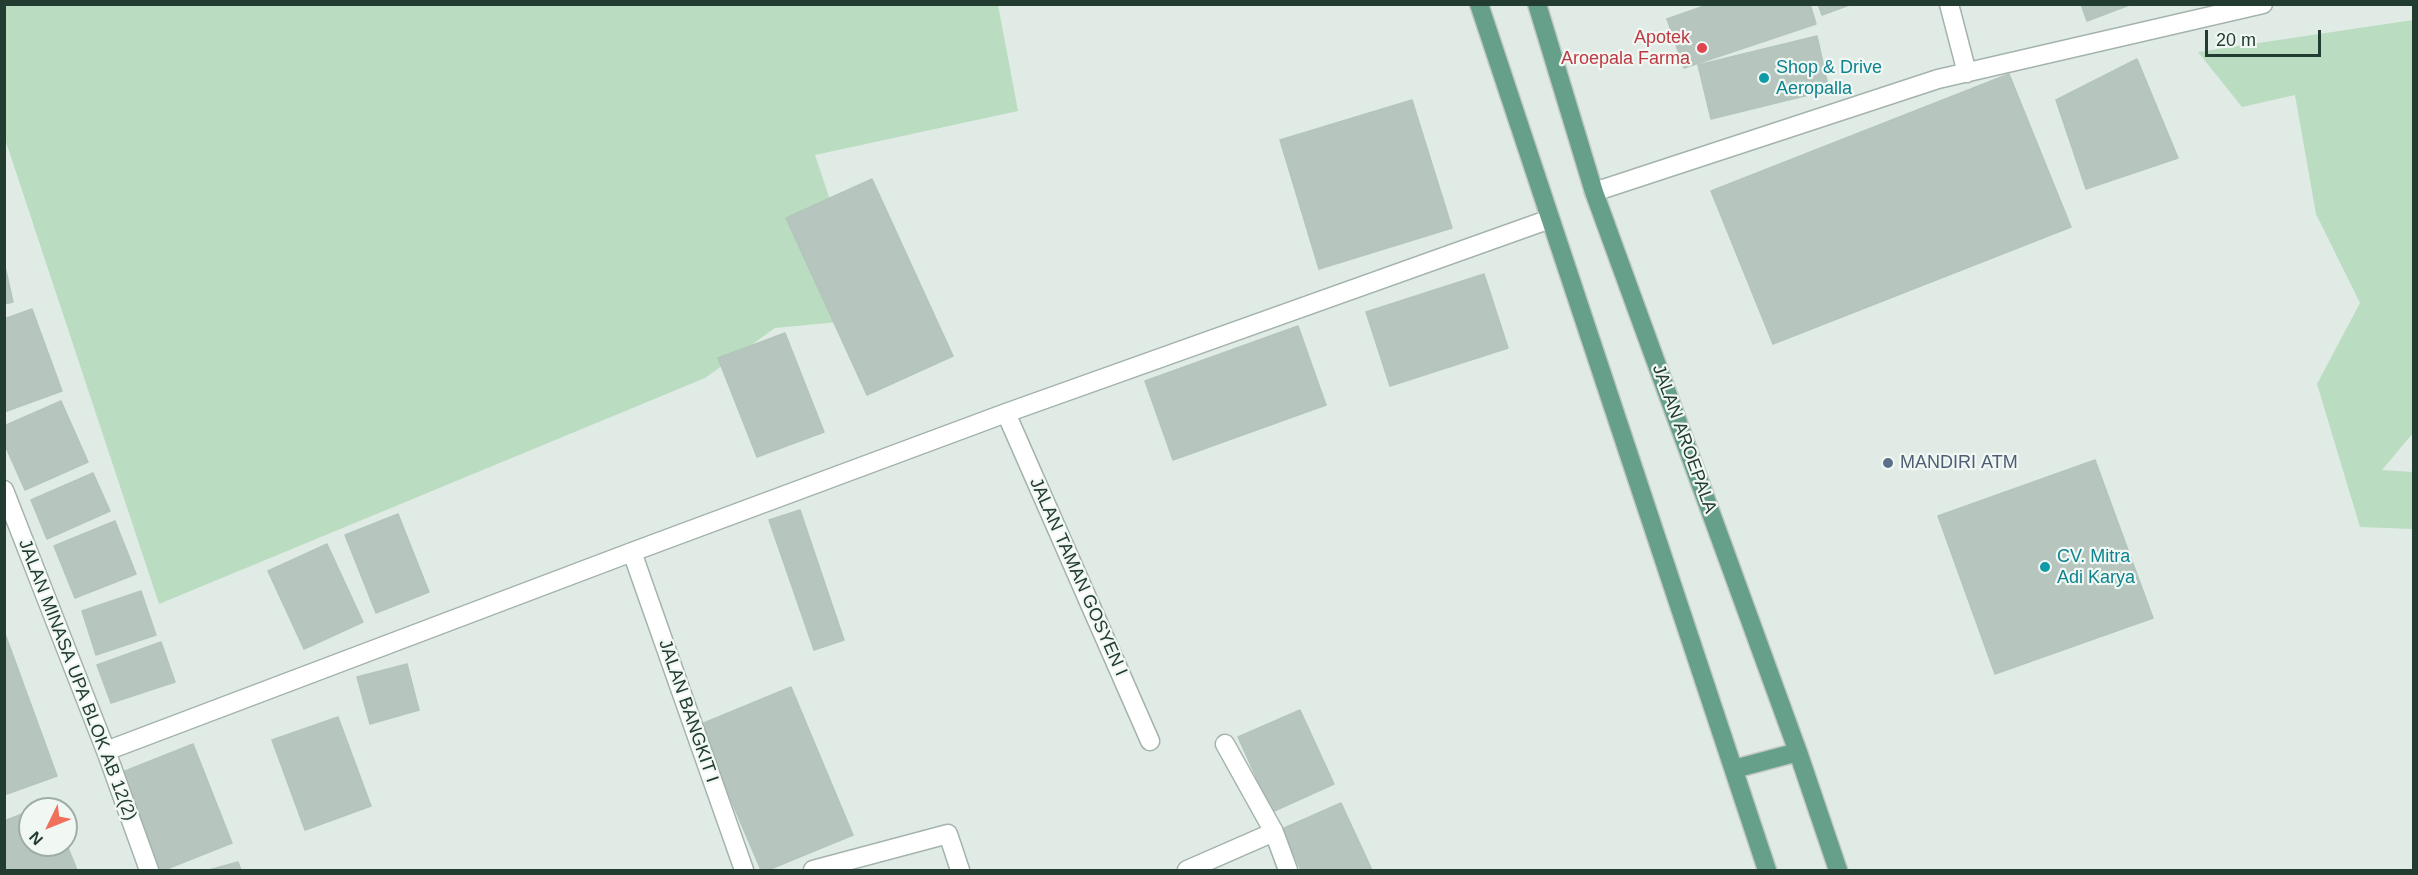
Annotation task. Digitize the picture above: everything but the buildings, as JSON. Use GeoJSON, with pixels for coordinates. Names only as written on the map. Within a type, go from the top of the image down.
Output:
{"type":"FeatureCollection","features":[{"type":"Feature","properties":{"kind":"main road"},"geometry":{"type":"LineString","coordinates":[[1479,4],[1767,870]]}},
{"type":"Feature","properties":{"kind":"main road","name":"JALAN AROEPALA"},"geometry":{"type":"LineString","coordinates":[[1537,4],[1594,192],[1798,752],[1838,870]]}},
{"type":"Feature","properties":{"kind":"main road"},"geometry":{"type":"LineString","coordinates":[[1734,769],[1798,752]]}},
{"type":"Feature","properties":{"kind":"street"},"geometry":{"type":"LineString","coordinates":[[1949,4],[1967,73]]}},
{"type":"Feature","properties":{"kind":"street"},"geometry":{"type":"LineString","coordinates":[[1594,192],[1938,79],[2263,4]]}},
{"type":"Feature","properties":{"kind":"street"},"geometry":{"type":"LineString","coordinates":[[106,751],[1006,413],[1550,219]]}},
{"type":"Feature","properties":{"kind":"street","name":"JALAN TAMAN GOSYEN I"},"geometry":{"type":"LineString","coordinates":[[1006,413],[1150,741]]}},
{"type":"Feature","properties":{"kind":"street","name":"JALAN MINASA UPA BLOK AB 12(2)"},"geometry":{"type":"LineString","coordinates":[[4,490],[106,751],[149,870]]}},
{"type":"Feature","properties":{"kind":"street","name":"JALAN BANGKIT I"},"geometry":{"type":"LineString","coordinates":[[632,552],[744,870]]}},
{"type":"Feature","properties":{"kind":"street"},"geometry":{"type":"LineString","coordinates":[[1225,744],[1274,832],[1288,870]]}},
{"type":"Feature","properties":{"kind":"street"},"geometry":{"type":"LineString","coordinates":[[1187,870],[1274,832]]}},
{"type":"Feature","properties":{"kind":"street"},"geometry":{"type":"LineString","coordinates":[[813,870],[948,834],[960,870]]}},
{"type":"Feature","properties":{"kind":"green space"},"geometry":{"type":"Polygon","coordinates":[[[4,5],[998,5],[1018,111],[815,155],[870,319],[775,328],[705,378],[159,604],[5,139],[4,5]]]}},
{"type":"Feature","properties":{"kind":"green space"},"geometry":{"type":"Polygon","coordinates":[[[2413,20],[2413,433],[2382,470],[2413,472],[2413,529],[2360,527],[2317,384],[2360,303],[2316,214],[2295,95],[2242,107],[2198,52],[2413,20]]]}},
{"type":"Feature","properties":{"kind":"place","name":"Apotek Aroepala Farma"},"geometry":{"type":"Point","coordinates":[1702,48]}},
{"type":"Feature","properties":{"kind":"place","name":"Shop & Drive Aeropalla"},"geometry":{"type":"Point","coordinates":[1764,78]}},
{"type":"Feature","properties":{"kind":"place","name":"MANDIRI ATM"},"geometry":{"type":"Point","coordinates":[1888,463]}},
{"type":"Feature","properties":{"kind":"place","name":"CV. Mitra Adi Karya"},"geometry":{"type":"Point","coordinates":[2045,567]}}]}
